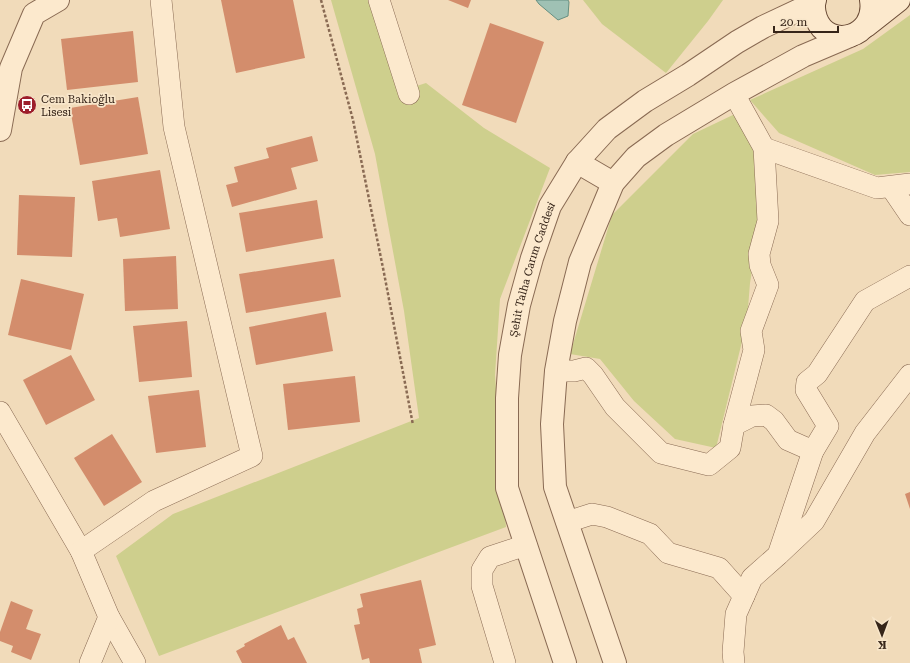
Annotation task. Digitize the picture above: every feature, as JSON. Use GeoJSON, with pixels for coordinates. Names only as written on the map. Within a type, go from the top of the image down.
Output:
{"type":"FeatureCollection","features":[{"type":"Feature","properties":{"kind":"street"},"geometry":{"type":"LineString","coordinates":[[0,130],[5,67],[34,14],[58,0]]}},
{"type":"Feature","properties":{"kind":"street"},"geometry":{"type":"LineString","coordinates":[[81,551],[154,501],[252,456],[174,127],[161,0]]}},
{"type":"Feature","properties":{"kind":"street"},"geometry":{"type":"LineString","coordinates":[[379,0],[409,94]]}},
{"type":"Feature","properties":{"kind":"street"},"geometry":{"type":"LineString","coordinates":[[813,1],[817,21],[823,29],[840,37],[858,31],[871,17],[871,0]]}},
{"type":"Feature","properties":{"kind":"street"},"geometry":{"type":"LineString","coordinates":[[615,663],[555,487],[552,424],[556,371],[565,321],[580,262],[613,183],[636,157],[666,135],[734,94],[804,56],[858,31],[899,0]]}},
{"type":"Feature","properties":{"kind":"street","name":"Şehit Talha Carım Caddesi"},"geometry":{"type":"LineString","coordinates":[[565,663],[507,488],[507,398],[510,356],[519,305],[532,258],[550,206],[577,162],[607,129],[645,101],[688,75],[737,42],[813,1]]}},
{"type":"Feature","properties":{"kind":"street"},"geometry":{"type":"LineString","coordinates":[[556,371],[574,371],[586,368],[594,375],[615,407],[661,454],[709,465],[730,448],[734,425],[754,350],[752,331],[768,285],[760,265],[759,254],[768,221],[764,148],[734,94]]}},
{"type":"Feature","properties":{"kind":"street"},"geometry":{"type":"LineString","coordinates":[[764,148],[877,188],[901,186],[910,215]]}},
{"type":"Feature","properties":{"kind":"street"},"geometry":{"type":"LineString","coordinates":[[577,162],[613,183]]}},
{"type":"Feature","properties":{"kind":"street"},"geometry":{"type":"LineString","coordinates":[[778,555],[813,451],[828,426],[806,390],[808,382],[817,374],[865,301],[910,276]]}},
{"type":"Feature","properties":{"kind":"street"},"geometry":{"type":"LineString","coordinates":[[734,663],[733,652],[736,614],[752,578],[814,521],[865,433],[910,375]]}},
{"type":"Feature","properties":{"kind":"street"},"geometry":{"type":"LineString","coordinates":[[0,412],[81,551],[109,617],[135,663]]}},
{"type":"Feature","properties":{"kind":"street"},"geometry":{"type":"LineString","coordinates":[[734,425],[752,416],[766,415],[774,421],[788,440],[813,451]]}},
{"type":"Feature","properties":{"kind":"street"},"geometry":{"type":"LineString","coordinates":[[567,522],[592,514],[607,517],[650,534],[668,553],[719,568],[744,596]]}},
{"type":"Feature","properties":{"kind":"street"},"geometry":{"type":"LineString","coordinates":[[505,663],[482,586],[482,570],[490,557],[526,545]]}},
{"type":"Feature","properties":{"kind":"street"},"geometry":{"type":"LineString","coordinates":[[90,663],[109,617]]}},
{"type":"Feature","properties":{"kind":"path"},"geometry":{"type":"LineString","coordinates":[[321,0],[353,120],[413,425]]}},
{"type":"Feature","properties":{"kind":"green space"},"geometry":{"type":"Polygon","coordinates":[[[331,0],[371,0],[401,91],[426,83],[484,128],[550,168],[500,299],[495,375],[506,527],[159,656],[116,556],[173,514],[419,418],[404,311],[375,154],[331,0]]]}},
{"type":"Feature","properties":{"kind":"green space"},"geometry":{"type":"Polygon","coordinates":[[[583,0],[723,0],[666,73],[602,24],[583,0]]]}},
{"type":"Feature","properties":{"kind":"green space"},"geometry":{"type":"Polygon","coordinates":[[[910,15],[910,172],[875,175],[779,133],[750,100],[863,49],[910,15]]]}},
{"type":"Feature","properties":{"kind":"green space"},"geometry":{"type":"Polygon","coordinates":[[[735,114],[758,152],[761,215],[750,283],[747,321],[716,448],[675,439],[634,401],[600,359],[570,354],[612,215],[693,134],[735,114]]]}},
{"type":"Feature","properties":{"kind":"shaded area"},"geometry":{"type":"Polygon","coordinates":[[[536,0],[568,0],[568,16],[558,20],[536,0]]]}},
{"type":"Feature","properties":{"kind":"building"},"geometry":{"type":"Polygon","coordinates":[[[221,0],[293,0],[305,58],[236,73],[221,0]]]}},
{"type":"Feature","properties":{"kind":"building"},"geometry":{"type":"Polygon","coordinates":[[[448,0],[471,0],[468,8],[448,0]]]}},
{"type":"Feature","properties":{"kind":"building"},"geometry":{"type":"Polygon","coordinates":[[[490,23],[544,42],[516,123],[462,105],[490,23]]]}},
{"type":"Feature","properties":{"kind":"building"},"geometry":{"type":"Polygon","coordinates":[[[133,31],[138,82],[67,90],[61,39],[133,31]]]}},
{"type":"Feature","properties":{"kind":"building"},"geometry":{"type":"Polygon","coordinates":[[[138,97],[148,154],[80,165],[70,108],[138,97]]]}},
{"type":"Feature","properties":{"kind":"building"},"geometry":{"type":"Polygon","coordinates":[[[312,136],[318,161],[291,168],[297,189],[232,207],[226,185],[238,182],[234,167],[269,158],[266,148],[312,136]]]}},
{"type":"Feature","properties":{"kind":"building"},"geometry":{"type":"Polygon","coordinates":[[[160,170],[170,229],[120,237],[117,218],[98,221],[92,181],[160,170]]]}},
{"type":"Feature","properties":{"kind":"building"},"geometry":{"type":"Polygon","coordinates":[[[19,195],[75,197],[72,257],[17,255],[19,195]]]}},
{"type":"Feature","properties":{"kind":"building"},"geometry":{"type":"Polygon","coordinates":[[[317,200],[323,238],[246,252],[239,213],[317,200]]]}},
{"type":"Feature","properties":{"kind":"building"},"geometry":{"type":"Polygon","coordinates":[[[176,256],[178,309],[125,311],[123,259],[176,256]]]}},
{"type":"Feature","properties":{"kind":"building"},"geometry":{"type":"Polygon","coordinates":[[[334,259],[341,297],[246,313],[239,274],[334,259]]]}},
{"type":"Feature","properties":{"kind":"building"},"geometry":{"type":"Polygon","coordinates":[[[21,279],[84,294],[71,350],[8,335],[21,279]]]}},
{"type":"Feature","properties":{"kind":"building"},"geometry":{"type":"Polygon","coordinates":[[[326,312],[333,351],[256,365],[249,327],[326,312]]]}},
{"type":"Feature","properties":{"kind":"building"},"geometry":{"type":"Polygon","coordinates":[[[187,321],[192,377],[139,382],[133,326],[187,321]]]}},
{"type":"Feature","properties":{"kind":"building"},"geometry":{"type":"Polygon","coordinates":[[[71,355],[95,400],[46,425],[23,380],[71,355]]]}},
{"type":"Feature","properties":{"kind":"building"},"geometry":{"type":"Polygon","coordinates":[[[355,376],[360,422],[288,430],[283,384],[355,376]]]}},
{"type":"Feature","properties":{"kind":"building"},"geometry":{"type":"Polygon","coordinates":[[[199,390],[206,447],[156,453],[148,396],[199,390]]]}},
{"type":"Feature","properties":{"kind":"building"},"geometry":{"type":"Polygon","coordinates":[[[112,434],[142,482],[104,506],[74,458],[112,434]]]}},
{"type":"Feature","properties":{"kind":"building"},"geometry":{"type":"Polygon","coordinates":[[[910,492],[910,509],[905,494],[910,492]]]}},
{"type":"Feature","properties":{"kind":"building"},"geometry":{"type":"Polygon","coordinates":[[[421,580],[436,645],[419,649],[422,663],[370,663],[369,658],[362,660],[354,625],[360,624],[357,609],[363,607],[360,594],[421,580]]]}},
{"type":"Feature","properties":{"kind":"building"},"geometry":{"type":"Polygon","coordinates":[[[11,601],[33,610],[26,629],[41,634],[31,660],[11,652],[13,646],[0,641],[0,632],[11,601]]]}},
{"type":"Feature","properties":{"kind":"building"},"geometry":{"type":"Polygon","coordinates":[[[281,625],[288,640],[294,637],[307,663],[242,663],[236,651],[245,646],[244,644],[281,625]]]}},
{"type":"Feature","properties":{"kind":"place","name":"Cem Bakioğlu Lisesi"},"geometry":{"type":"Point","coordinates":[27,105]}}]}
